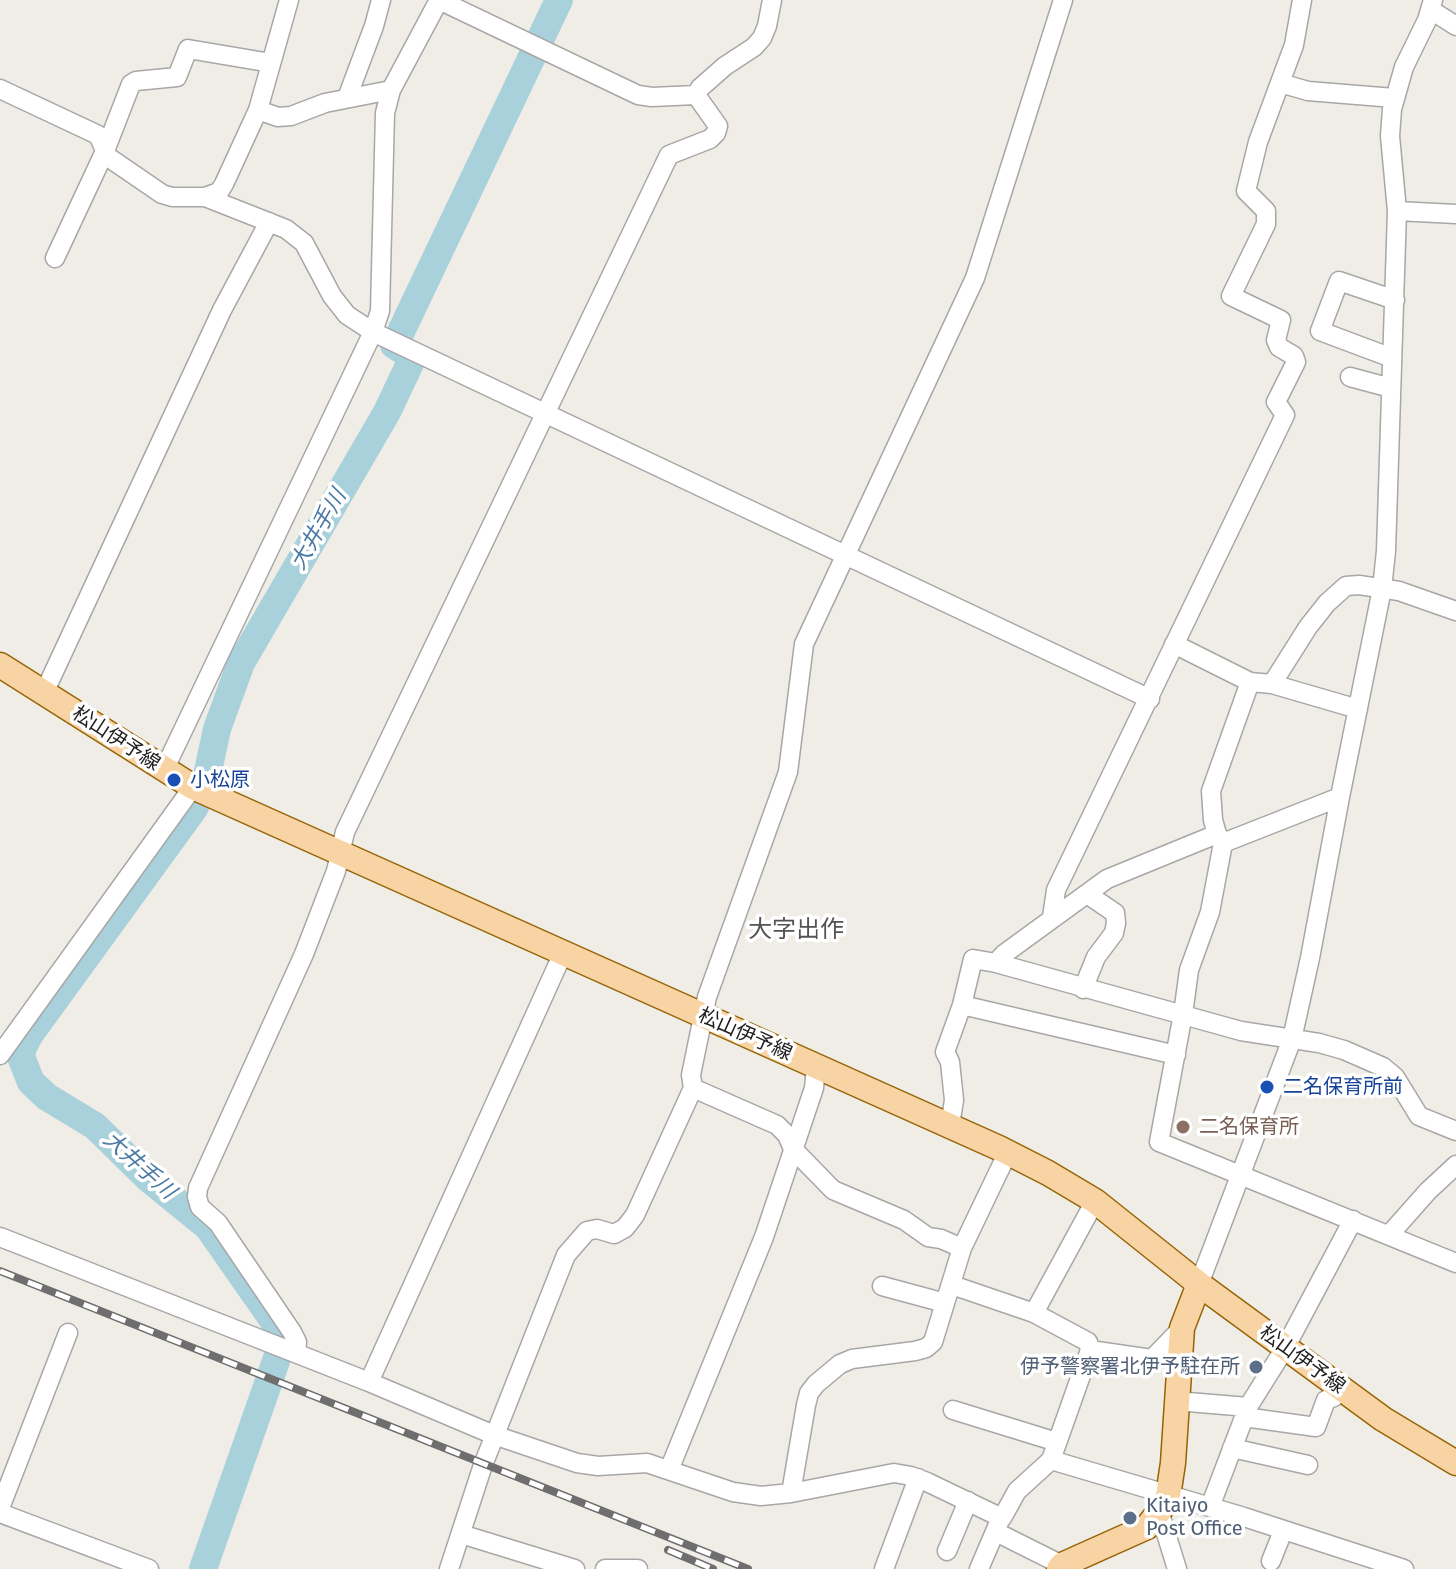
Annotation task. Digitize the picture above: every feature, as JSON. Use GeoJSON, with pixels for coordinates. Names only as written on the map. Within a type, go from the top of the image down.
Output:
{"type":"FeatureCollection","features":[{"type":"Feature","properties":{"kind":"main road","name":"松山伊予線"},"geometry":{"type":"LineString","coordinates":[[0,665],[193,787],[1008,1152],[1095,1201],[1285,1348],[1383,1419],[1456,1463]]}},
{"type":"Feature","properties":{"kind":"main road"},"geometry":{"type":"LineString","coordinates":[[1061,1567],[1147,1527],[1164,1505],[1182,1328],[1199,1284]]}},
{"type":"Feature","properties":{"kind":"street"},"geometry":{"type":"LineString","coordinates":[[0,89],[98,135],[108,157],[162,194],[205,197],[219,192],[224,184],[258,110],[289,0]]}},
{"type":"Feature","properties":{"kind":"street"},"geometry":{"type":"LineString","coordinates":[[347,98],[381,0]]}},
{"type":"Feature","properties":{"kind":"street"},"geometry":{"type":"LineString","coordinates":[[164,770],[373,332],[380,311],[385,113],[391,90],[439,0],[638,95],[696,95]]}},
{"type":"Feature","properties":{"kind":"street"},"geometry":{"type":"LineString","coordinates":[[696,95],[725,66],[762,38],[772,0]]}},
{"type":"Feature","properties":{"kind":"street"},"geometry":{"type":"LineString","coordinates":[[449,1569],[494,1435],[566,1255],[587,1231],[614,1234],[625,1228],[635,1215],[693,1088],[691,1075],[707,997],[788,772],[804,644],[975,278],[1063,0]]}},
{"type":"Feature","properties":{"kind":"street"},"geometry":{"type":"LineString","coordinates":[[1052,917],[1056,890],[1285,415],[1276,402],[1296,362],[1294,356],[1279,347],[1276,340],[1281,320],[1231,296],[1266,224],[1266,211],[1246,191],[1258,142],[1294,45],[1302,0]]}},
{"type":"Feature","properties":{"kind":"street"},"geometry":{"type":"LineString","coordinates":[[1199,1284],[1292,1039],[1382,589],[1395,300],[1397,211],[1390,136],[1394,98],[1431,3],[1456,26]]}},
{"type":"Feature","properties":{"kind":"street"},"geometry":{"type":"LineString","coordinates":[[55,258],[105,151],[131,84],[177,77],[188,49],[271,63]]}},
{"type":"Feature","properties":{"kind":"street"},"geometry":{"type":"LineString","coordinates":[[1280,83],[1308,91],[1394,98]]}},
{"type":"Feature","properties":{"kind":"street"},"geometry":{"type":"LineString","coordinates":[[258,110],[278,117],[291,116],[325,103],[391,90]]}},
{"type":"Feature","properties":{"kind":"street"},"geometry":{"type":"LineString","coordinates":[[286,1349],[297,1342],[292,1332],[218,1223],[200,1207],[198,1188],[304,954],[340,855],[345,832],[669,155],[710,139],[716,133],[718,126],[696,95]]}},
{"type":"Feature","properties":{"kind":"street"},"geometry":{"type":"LineString","coordinates":[[205,197],[286,229],[304,243],[332,296],[347,315],[373,332],[1150,699]]}},
{"type":"Feature","properties":{"kind":"street"},"geometry":{"type":"LineString","coordinates":[[1397,211],[1456,214]]}},
{"type":"Feature","properties":{"kind":"street"},"geometry":{"type":"LineString","coordinates":[[44,693],[222,310],[269,222]]}},
{"type":"Feature","properties":{"kind":"street"},"geometry":{"type":"LineString","coordinates":[[1392,358],[1320,331],[1339,281],[1395,300]]}},
{"type":"Feature","properties":{"kind":"street"},"geometry":{"type":"LineString","coordinates":[[1350,377],[1391,388]]}},
{"type":"Feature","properties":{"kind":"street"},"geometry":{"type":"LineString","coordinates":[[1272,684],[1308,627],[1346,586],[1399,591],[1456,611]]}},
{"type":"Feature","properties":{"kind":"street"},"geometry":{"type":"LineString","coordinates":[[1174,644],[1250,682],[1272,684],[1358,709]]}},
{"type":"Feature","properties":{"kind":"street"},"geometry":{"type":"LineString","coordinates":[[1250,682],[1211,791],[1213,820],[1220,838],[1210,912],[1189,970],[1159,1142],[1456,1263]]}},
{"type":"Feature","properties":{"kind":"street"},"geometry":{"type":"LineString","coordinates":[[0,1055],[193,787]]}},
{"type":"Feature","properties":{"kind":"street"},"geometry":{"type":"LineString","coordinates":[[996,963],[1052,917],[1107,879],[1340,797]]}},
{"type":"Feature","properties":{"kind":"street"},"geometry":{"type":"LineString","coordinates":[[1083,989],[1096,957],[1114,933],[1116,923],[1115,913],[1087,894]]}},
{"type":"Feature","properties":{"kind":"street"},"geometry":{"type":"LineString","coordinates":[[369,1382],[563,953]]}},
{"type":"Feature","properties":{"kind":"street"},"geometry":{"type":"LineString","coordinates":[[950,1126],[954,1100],[950,1062],[945,1052],[962,1005],[973,959],[1241,1031],[1344,1050],[1383,1067],[1395,1077],[1419,1116],[1456,1131]]}},
{"type":"Feature","properties":{"kind":"street"},"geometry":{"type":"LineString","coordinates":[[962,1005],[1176,1055]]}},
{"type":"Feature","properties":{"kind":"street"},"geometry":{"type":"LineString","coordinates":[[669,1470],[764,1237],[814,1088],[816,1067]]}},
{"type":"Feature","properties":{"kind":"street"},"geometry":{"type":"LineString","coordinates":[[693,1088],[777,1125],[787,1135],[793,1149],[833,1190],[904,1220],[928,1237],[962,1248]]}},
{"type":"Feature","properties":{"kind":"street"},"geometry":{"type":"LineString","coordinates":[[791,1493],[806,1405],[809,1393],[816,1384],[840,1364],[852,1359],[926,1348],[933,1342],[962,1248],[1008,1152]]}},
{"type":"Feature","properties":{"kind":"street"},"geometry":{"type":"LineString","coordinates":[[1389,1235],[1456,1165]]}},
{"type":"Feature","properties":{"kind":"street"},"geometry":{"type":"LineString","coordinates":[[1034,1313],[1095,1201]]}},
{"type":"Feature","properties":{"kind":"street"},"geometry":{"type":"LineString","coordinates":[[1210,1507],[1246,1412],[1285,1348],[1353,1220]]}},
{"type":"Feature","properties":{"kind":"street"},"geometry":{"type":"LineString","coordinates":[[0,1237],[369,1382],[494,1435],[577,1463],[598,1466],[647,1463],[747,1496],[791,1493],[883,1474],[918,1478],[968,1501],[1061,1567]]}},
{"type":"Feature","properties":{"kind":"street"},"geometry":{"type":"LineString","coordinates":[[882,1286],[948,1294],[1034,1313],[1088,1342],[1090,1350],[1054,1451],[1017,1491],[979,1569]]}},
{"type":"Feature","properties":{"kind":"street"},"geometry":{"type":"LineString","coordinates":[[1090,1350],[1152,1359],[1182,1328]]}},
{"type":"Feature","properties":{"kind":"street"},"geometry":{"type":"LineString","coordinates":[[68,1333],[0,1510],[149,1569]]}},
{"type":"Feature","properties":{"kind":"street"},"geometry":{"type":"LineString","coordinates":[[1176,1401],[1316,1427],[1326,1400],[1334,1397],[1339,1387]]}},
{"type":"Feature","properties":{"kind":"street"},"geometry":{"type":"LineString","coordinates":[[982,1419],[987,1400]]}},
{"type":"Feature","properties":{"kind":"street"},"geometry":{"type":"LineString","coordinates":[[953,1410],[982,1419],[1054,1451],[1164,1505],[1210,1507],[1404,1569]]}},
{"type":"Feature","properties":{"kind":"street"},"geometry":{"type":"LineString","coordinates":[[1232,1448],[1308,1465]]}},
{"type":"Feature","properties":{"kind":"street"},"geometry":{"type":"LineString","coordinates":[[884,1569],[918,1478]]}},
{"type":"Feature","properties":{"kind":"street"},"geometry":{"type":"LineString","coordinates":[[947,1551],[968,1501]]}},
{"type":"Feature","properties":{"kind":"street"},"geometry":{"type":"LineString","coordinates":[[1164,1505],[1177,1569]]}},
{"type":"Feature","properties":{"kind":"street"},"geometry":{"type":"LineString","coordinates":[[1271,1561],[1283,1531]]}},
{"type":"Feature","properties":{"kind":"street"},"geometry":{"type":"LineString","coordinates":[[461,1534],[575,1569]]}},
{"type":"Feature","properties":{"kind":"street"},"geometry":{"type":"LineString","coordinates":[[605,1569],[638,1569]]}},
{"type":"Feature","properties":{"kind":"waterway","name":"大井手川"},"geometry":{"type":"LineString","coordinates":[[398,338],[559,0]]}},
{"type":"Feature","properties":{"kind":"waterway","name":"大井手川"},"geometry":{"type":"LineString","coordinates":[[208,771],[217,729],[241,663],[387,412],[413,357],[394,345]]}},
{"type":"Feature","properties":{"kind":"waterway","name":"大井手川"},"geometry":{"type":"LineString","coordinates":[[195,807],[30,1034],[21,1057],[31,1082],[47,1097],[95,1126],[149,1179],[208,1227],[278,1327],[282,1338],[203,1569]]}},
{"type":"Feature","properties":{"kind":"railway"},"geometry":{"type":"LineString","coordinates":[[0,1271],[748,1569]]}},
{"type":"Feature","properties":{"kind":"railway"},"geometry":{"type":"LineString","coordinates":[[668,1550],[713,1569]]}},
{"type":"Feature","properties":{"kind":"place","name":"小松原"},"geometry":{"type":"Point","coordinates":[174,780]}},
{"type":"Feature","properties":{"kind":"place","name":"二名保育所前"},"geometry":{"type":"Point","coordinates":[1267,1087]}},
{"type":"Feature","properties":{"kind":"place","name":"二名保育所"},"geometry":{"type":"Point","coordinates":[1183,1127]}},
{"type":"Feature","properties":{"kind":"place","name":"伊予警察署北伊予駐在所"},"geometry":{"type":"Point","coordinates":[1256,1367]}},
{"type":"Feature","properties":{"kind":"place","name":"Kitaiyo Post Office"},"geometry":{"type":"Point","coordinates":[1130,1518]}},
{"type":"Feature","properties":{"kind":"district","name":"大字出作"},"geometry":{"type":"Point","coordinates":[796,930]}}]}
